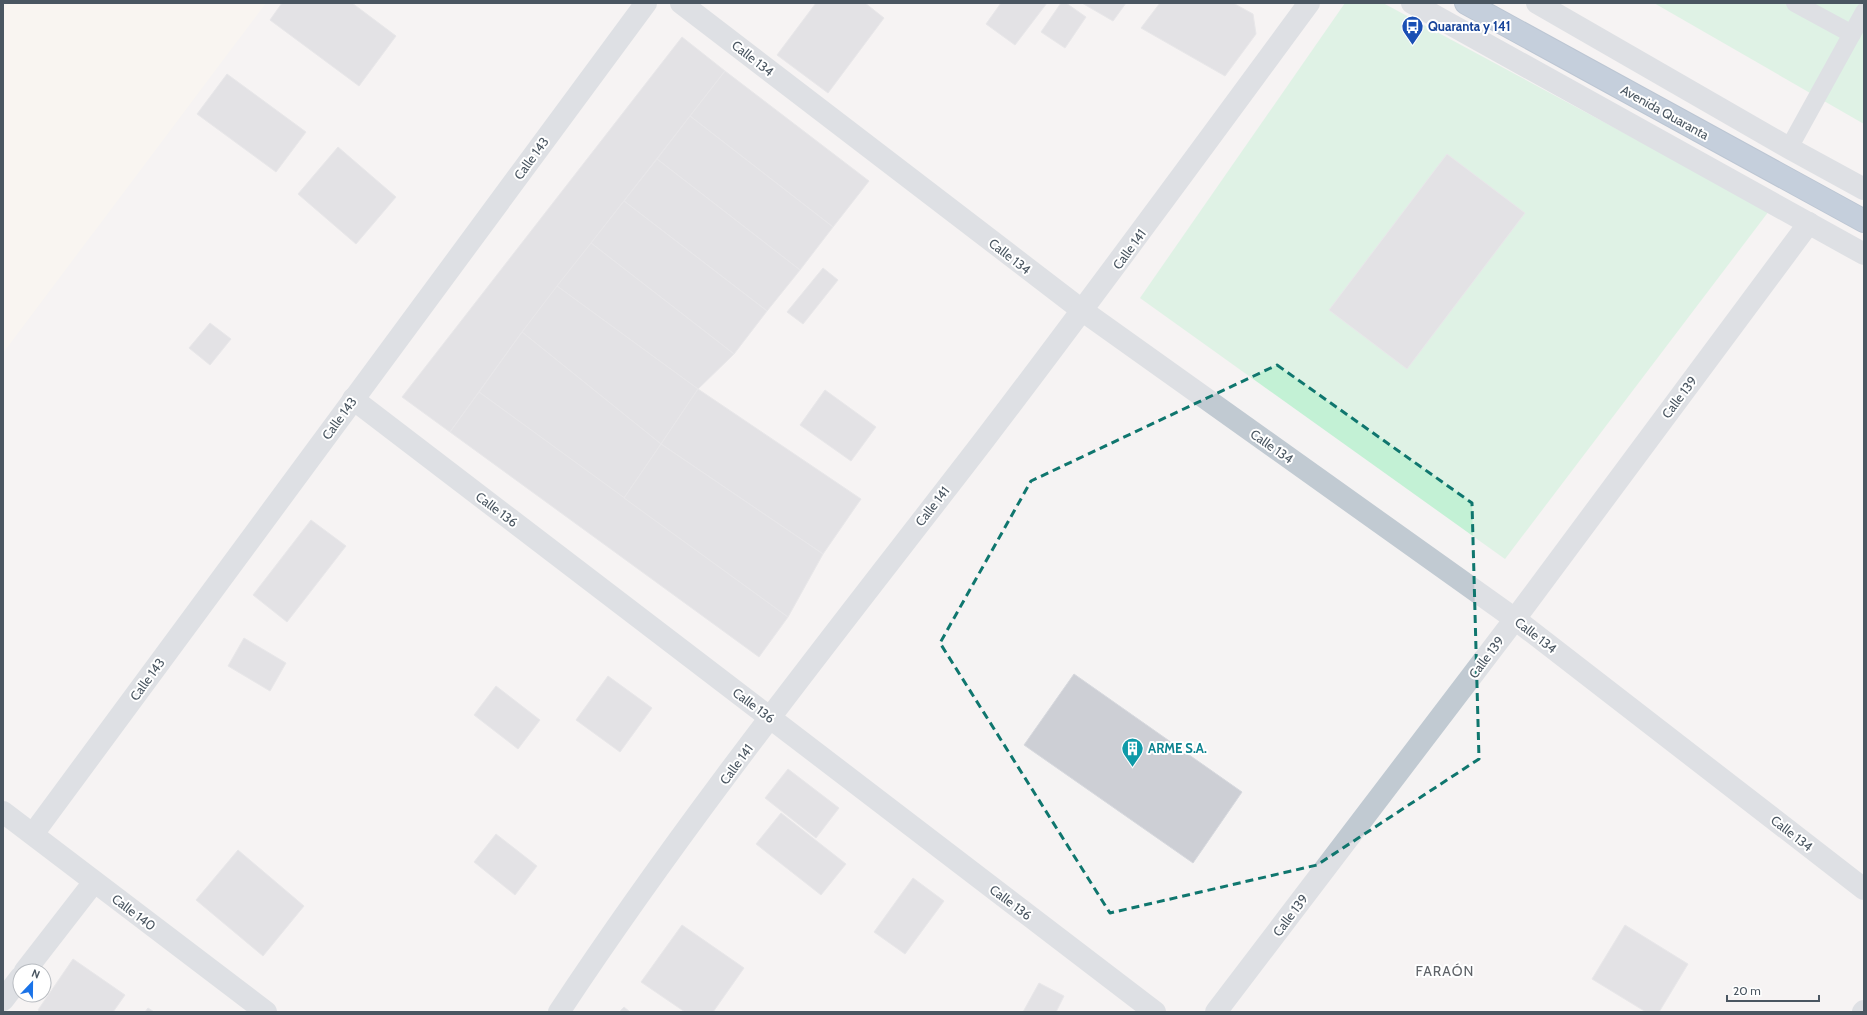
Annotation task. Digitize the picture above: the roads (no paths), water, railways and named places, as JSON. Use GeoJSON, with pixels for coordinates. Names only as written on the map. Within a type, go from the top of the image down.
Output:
{"type":"FeatureCollection","features":[{"type":"Feature","properties":{"kind":"highway","name":"Avenida Quaranta"},"geometry":{"type":"LineString","coordinates":[[1466,3],[1864,221]]}},
{"type":"Feature","properties":{"kind":"street","name":"Calle 143"},"geometry":{"type":"LineString","coordinates":[[33,834],[646,3]]}},
{"type":"Feature","properties":{"kind":"street","name":"Calle 134"},"geometry":{"type":"LineString","coordinates":[[681,3],[1082,311],[1515,619],[1864,889]]}},
{"type":"Feature","properties":{"kind":"street","name":"Calle 141"},"geometry":{"type":"LineString","coordinates":[[559,1012],[616,926],[770,718],[1082,311],[1309,3]]}},
{"type":"Feature","properties":{"kind":"street"},"geometry":{"type":"LineString","coordinates":[[1412,3],[1809,222],[1864,254]]}},
{"type":"Feature","properties":{"kind":"street"},"geometry":{"type":"LineString","coordinates":[[1537,3],[1789,148],[1864,189]]}},
{"type":"Feature","properties":{"kind":"street","name":"Calle 139"},"geometry":{"type":"LineString","coordinates":[[1216,1012],[1515,619],[1809,222]]}},
{"type":"Feature","properties":{"kind":"street","name":"Calle 136"},"geometry":{"type":"LineString","coordinates":[[353,399],[1155,1012]]}},
{"type":"Feature","properties":{"kind":"street","name":"Calle 140"},"geometry":{"type":"LineString","coordinates":[[3,812],[266,1012]]}},
{"type":"Feature","properties":{"kind":"street"},"geometry":{"type":"LineString","coordinates":[[31,963],[94,882]]}},
{"type":"Feature","properties":{"kind":"street"},"geometry":{"type":"LineString","coordinates":[[3,1000],[12,988]]}},
{"type":"Feature","properties":{"kind":"lane"},"geometry":{"type":"LineString","coordinates":[[1795,3],[1852,34]]}},
{"type":"Feature","properties":{"kind":"lane"},"geometry":{"type":"LineString","coordinates":[[1789,148],[1864,12]]}},
{"type":"Feature","properties":{"kind":"place","name":"Quaranta y 141"},"geometry":{"type":"Point","coordinates":[1412,46]}},
{"type":"Feature","properties":{"kind":"place","name":"ARME S.A."},"geometry":{"type":"Point","coordinates":[1133,768]}},
{"type":"Feature","properties":{"kind":"district","name":"FARAÓN"},"geometry":{"type":"Point","coordinates":[1445,971]}}]}
